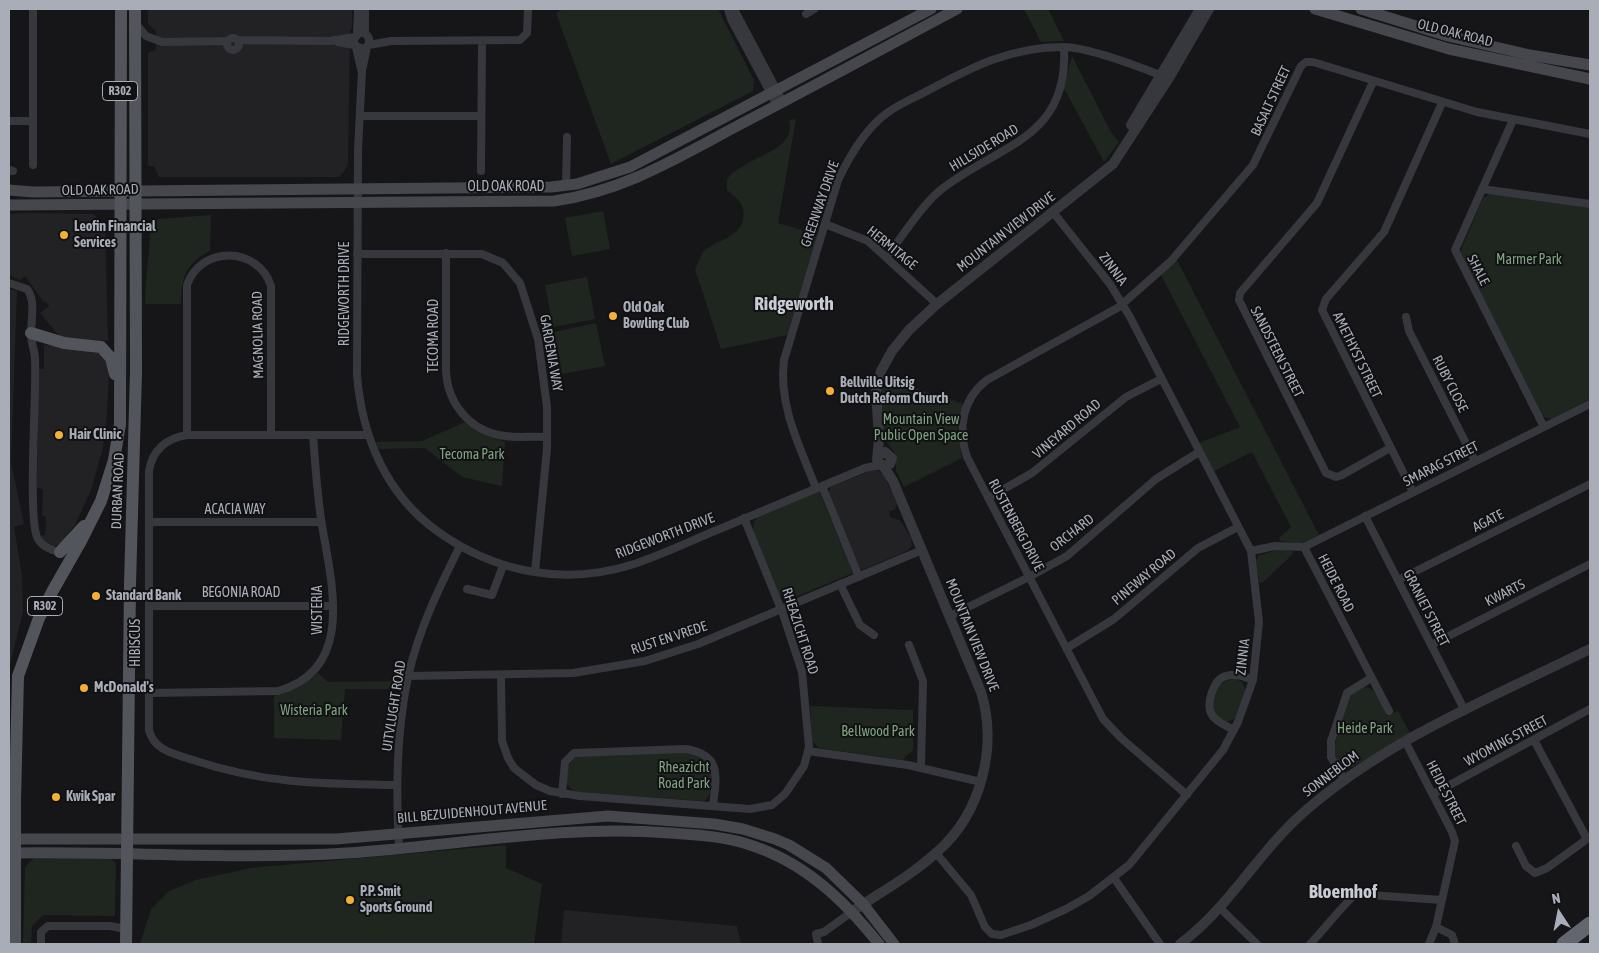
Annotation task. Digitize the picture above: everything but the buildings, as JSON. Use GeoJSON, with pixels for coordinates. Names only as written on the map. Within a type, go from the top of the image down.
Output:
{"type":"FeatureCollection","features":[{"type":"Feature","properties":{"kind":"highway"},"geometry":{"type":"LineString","coordinates":[[1564,944],[1590,924]]}},
{"type":"Feature","properties":{"kind":"main road","name":"R302"},"geometry":{"type":"LineString","coordinates":[[15,944],[12,839],[18,676],[52,592],[101,501],[114,460],[120,424],[120,9]]}},
{"type":"Feature","properties":{"kind":"main road","name":"DURBAN ROAD"},"geometry":{"type":"LineString","coordinates":[[126,944],[130,575],[136,381],[135,9]]}},
{"type":"Feature","properties":{"kind":"main road","name":"OLD OAK ROAD"},"geometry":{"type":"LineString","coordinates":[[9,190],[119,191],[566,186],[604,177],[630,167],[931,9]]}},
{"type":"Feature","properties":{"kind":"main road","name":"OLD OAK ROAD"},"geometry":{"type":"LineString","coordinates":[[9,205],[554,201],[593,194],[625,184],[780,104],[957,9]]}},
{"type":"Feature","properties":{"kind":"main road","name":"OLD OAK ROAD"},"geometry":{"type":"LineString","coordinates":[[1315,9],[1449,49],[1590,79]]}},
{"type":"Feature","properties":{"kind":"main road","name":"OLD OAK ROAD"},"geometry":{"type":"LineString","coordinates":[[1361,9],[1448,36],[1530,55],[1590,65]]}},
{"type":"Feature","properties":{"kind":"main road"},"geometry":{"type":"LineString","coordinates":[[31,334],[64,343],[94,345],[104,349],[112,362],[120,404]]}},
{"type":"Feature","properties":{"kind":"main road"},"geometry":{"type":"LineString","coordinates":[[60,552],[85,524],[101,501]]}},
{"type":"Feature","properties":{"kind":"main road","name":"BILL BEZUIDENHOUT AVENUE"},"geometry":{"type":"LineString","coordinates":[[12,839],[336,839],[608,816],[721,825],[757,833],[789,845],[826,868],[863,904],[894,944]]}},
{"type":"Feature","properties":{"kind":"main road","name":"BILL BEZUIDENHOUT AVENUE"},"geometry":{"type":"LineString","coordinates":[[12,852],[323,854],[605,829],[714,837],[747,844],[789,861],[818,880],[853,911],[879,944]]}},
{"type":"Feature","properties":{"kind":"street"},"geometry":{"type":"LineString","coordinates":[[33,9],[33,165]]}},
{"type":"Feature","properties":{"kind":"street"},"geometry":{"type":"LineString","coordinates":[[358,9],[362,71]]}},
{"type":"Feature","properties":{"kind":"street"},"geometry":{"type":"LineString","coordinates":[[365,9],[359,39],[360,49],[391,41]]}},
{"type":"Feature","properties":{"kind":"street"},"geometry":{"type":"LineString","coordinates":[[135,22],[146,36],[162,42],[227,41],[227,45],[231,50],[236,50],[239,42],[256,41],[359,39],[391,41],[517,41],[527,33],[528,9]]}},
{"type":"Feature","properties":{"kind":"street"},"geometry":{"type":"LineString","coordinates":[[728,9],[774,91]]}},
{"type":"Feature","properties":{"kind":"street"},"geometry":{"type":"LineString","coordinates":[[734,9],[780,104]]}},
{"type":"Feature","properties":{"kind":"street"},"geometry":{"type":"LineString","coordinates":[[806,14],[814,9]]}},
{"type":"Feature","properties":{"kind":"street","name":"MOUNTAIN VIEW DRIVE"},"geometry":{"type":"LineString","coordinates":[[1165,76],[1200,9]]}},
{"type":"Feature","properties":{"kind":"street","name":"MOUNTAIN VIEW DRIVE"},"geometry":{"type":"LineString","coordinates":[[853,911],[936,853],[962,822],[972,805],[981,782],[987,754],[987,716],[981,692],[883,460],[879,438],[876,392],[885,362],[900,340],[937,304],[1096,178],[1117,150],[1209,9]]}},
{"type":"Feature","properties":{"kind":"street"},"geometry":{"type":"LineString","coordinates":[[359,39],[368,46]]}},
{"type":"Feature","properties":{"kind":"street"},"geometry":{"type":"LineString","coordinates":[[481,171],[482,41]]}},
{"type":"Feature","properties":{"kind":"street"},"geometry":{"type":"LineString","coordinates":[[362,71],[368,46]]}},
{"type":"Feature","properties":{"kind":"street","name":"HILLSIDE ROAD"},"geometry":{"type":"LineString","coordinates":[[887,256],[941,190],[1025,138],[1042,123],[1057,95],[1064,63],[1064,47]]}},
{"type":"Feature","properties":{"kind":"street","name":"GREENWAY DRIVE"},"geometry":{"type":"LineString","coordinates":[[859,577],[791,426],[783,373],[785,354],[838,180],[851,155],[865,135],[888,112],[985,61],[1043,48],[1077,48],[1165,76]]}},
{"type":"Feature","properties":{"kind":"street","name":"BASALT STREET"},"geometry":{"type":"LineString","coordinates":[[1122,303],[1171,261],[1253,165],[1302,64],[1313,62],[1442,103],[1513,120],[1590,134]]}},
{"type":"Feature","properties":{"kind":"street","name":"RIDGEWORTH DRIVE"},"geometry":{"type":"LineString","coordinates":[[362,71],[357,203],[358,375],[360,407],[367,435],[382,467],[400,497],[425,522],[460,546],[503,566],[535,572],[579,574],[617,568],[655,556],[883,460]]}},
{"type":"Feature","properties":{"kind":"street","name":"SANDSTEEN STREET"},"geometry":{"type":"LineString","coordinates":[[1373,82],[1322,195],[1240,293],[1238,300],[1326,473],[1336,477],[1390,448]]}},
{"type":"Feature","properties":{"kind":"street","name":"AMETHYST STREET"},"geometry":{"type":"LineString","coordinates":[[1413,492],[1322,310],[1326,299],[1384,232],[1442,103]]}},
{"type":"Feature","properties":{"kind":"street"},"geometry":{"type":"LineString","coordinates":[[361,116],[481,116]]}},
{"type":"Feature","properties":{"kind":"street","name":"SHALE"},"geometry":{"type":"LineString","coordinates":[[1513,120],[1456,246],[1456,254],[1544,427]]}},
{"type":"Feature","properties":{"kind":"street"},"geometry":{"type":"LineString","coordinates":[[9,121],[33,121]]}},
{"type":"Feature","properties":{"kind":"street"},"geometry":{"type":"LineString","coordinates":[[566,186],[567,137]]}},
{"type":"Feature","properties":{"kind":"street"},"geometry":{"type":"LineString","coordinates":[[1482,189],[1590,204]]}},
{"type":"Feature","properties":{"kind":"street","name":"ZINNIA"},"geometry":{"type":"LineString","coordinates":[[936,853],[970,895],[988,931],[996,935],[1037,923],[1066,909],[1114,878],[1138,856],[1223,750],[1234,730],[1253,680],[1259,622],[1251,551],[1122,303],[1053,212]]}},
{"type":"Feature","properties":{"kind":"street","name":"HERMITAGE"},"geometry":{"type":"LineString","coordinates":[[825,224],[861,237],[887,256],[937,304]]}},
{"type":"Feature","properties":{"kind":"street","name":"TECOMA ROAD"},"geometry":{"type":"LineString","coordinates":[[446,253],[446,370],[453,400],[468,419],[488,432],[504,436],[547,436]]}},
{"type":"Feature","properties":{"kind":"street","name":"GARDENIA WAY"},"geometry":{"type":"LineString","coordinates":[[357,254],[474,253],[489,256],[508,267],[520,283],[530,310],[541,355],[547,407],[547,436],[535,572]]}},
{"type":"Feature","properties":{"kind":"street","name":"MAGNOLIA ROAD"},"geometry":{"type":"LineString","coordinates":[[187,434],[187,285],[192,273],[202,263],[213,257],[226,255],[252,260],[262,269],[271,286],[271,434]]}},
{"type":"Feature","properties":{"kind":"street"},"geometry":{"type":"LineString","coordinates":[[9,283],[24,286],[30,292],[31,334],[35,357],[35,532],[37,538],[43,544],[60,552]]}},
{"type":"Feature","properties":{"kind":"street","name":"RUSTENBERG DRIVE"},"geometry":{"type":"LineString","coordinates":[[1122,303],[1119,307],[987,380],[972,396],[962,419],[962,441],[967,457],[1107,725],[1187,795]]}},
{"type":"Feature","properties":{"kind":"street","name":"RUBY CLOSE"},"geometry":{"type":"LineString","coordinates":[[1406,317],[1409,331],[1475,461]]}},
{"type":"Feature","properties":{"kind":"street","name":"VINEYARD ROAD"},"geometry":{"type":"LineString","coordinates":[[988,498],[1032,473],[1126,397],[1161,379]]}},
{"type":"Feature","properties":{"kind":"street","name":"SMARAG STREET"},"geometry":{"type":"LineString","coordinates":[[1304,547],[1590,404]]}},
{"type":"Feature","properties":{"kind":"street","name":"HIBISCUS"},"geometry":{"type":"LineString","coordinates":[[367,435],[187,434],[163,444],[152,459],[149,470],[150,735],[158,746],[166,751],[220,769],[261,779],[306,784],[396,785]]}},
{"type":"Feature","properties":{"kind":"street","name":"WISTERIA"},"geometry":{"type":"LineString","coordinates":[[149,693],[270,692],[293,686],[313,673],[327,651],[332,634],[333,606],[330,563],[322,522],[313,435]]}},
{"type":"Feature","properties":{"kind":"street","name":"ORCHARD"},"geometry":{"type":"LineString","coordinates":[[950,616],[1067,556],[1156,479],[1199,452]]}},
{"type":"Feature","properties":{"kind":"street","name":"AGATE"},"geometry":{"type":"LineString","coordinates":[[1398,580],[1590,484]]}},
{"type":"Feature","properties":{"kind":"street","name":"GRANIET STREET"},"geometry":{"type":"LineString","coordinates":[[1365,516],[1465,711]]}},
{"type":"Feature","properties":{"kind":"street","name":"RHEAZICHT ROAD"},"geometry":{"type":"LineString","coordinates":[[501,675],[502,741],[514,768],[536,785],[562,794],[755,809],[772,805],[788,790],[804,766],[808,751],[804,681],[781,609],[744,518]]}},
{"type":"Feature","properties":{"kind":"street","name":"ACACIA WAY"},"geometry":{"type":"LineString","coordinates":[[149,522],[322,522]]}},
{"type":"Feature","properties":{"kind":"street","name":"PINEWAY ROAD"},"geometry":{"type":"LineString","coordinates":[[1067,648],[1114,619],[1198,548],[1238,527]]}},
{"type":"Feature","properties":{"kind":"street","name":"UITVLUGHT ROAD"},"geometry":{"type":"LineString","coordinates":[[399,848],[396,785],[400,733],[408,676],[438,589],[460,546]]}},
{"type":"Feature","properties":{"kind":"street","name":"HEIDE ROAD"},"geometry":{"type":"LineString","coordinates":[[1251,551],[1275,546],[1304,547],[1389,711]]}},
{"type":"Feature","properties":{"kind":"street","name":"RUST EN VREDE"},"geometry":{"type":"LineString","coordinates":[[408,676],[573,673],[636,663],[698,644],[922,550]]}},
{"type":"Feature","properties":{"kind":"street","name":"KWARTS"},"geometry":{"type":"LineString","coordinates":[[1431,645],[1590,564]]}},
{"type":"Feature","properties":{"kind":"street"},"geometry":{"type":"LineString","coordinates":[[467,589],[492,595],[503,566]]}},
{"type":"Feature","properties":{"kind":"street"},"geometry":{"type":"LineString","coordinates":[[840,584],[860,625],[874,635]]}},
{"type":"Feature","properties":{"kind":"street","name":"BEGONIA ROAD"},"geometry":{"type":"LineString","coordinates":[[149,606],[333,606]]}},
{"type":"Feature","properties":{"kind":"street"},"geometry":{"type":"LineString","coordinates":[[909,645],[923,680],[921,768]]}},
{"type":"Feature","properties":{"kind":"street","name":"SONNEBLOM"},"geometry":{"type":"LineString","coordinates":[[1180,944],[1204,925],[1220,908],[1265,850],[1344,779],[1405,741],[1590,649]]}},
{"type":"Feature","properties":{"kind":"street"},"geometry":{"type":"LineString","coordinates":[[1234,730],[1214,718],[1209,709],[1209,702],[1218,682],[1224,676],[1234,675],[1253,680]]}},
{"type":"Feature","properties":{"kind":"street"},"geometry":{"type":"LineString","coordinates":[[1344,779],[1331,757],[1331,741],[1347,693],[1371,678]]}},
{"type":"Feature","properties":{"kind":"street","name":"WYOMING STREET"},"geometry":{"type":"LineString","coordinates":[[1433,794],[1590,709]]}},
{"type":"Feature","properties":{"kind":"street"},"geometry":{"type":"LineString","coordinates":[[1516,846],[1526,866],[1535,873],[1547,868],[1589,838],[1534,740]]}},
{"type":"Feature","properties":{"kind":"street","name":"HEIDE STREET"},"geometry":{"type":"LineString","coordinates":[[1405,741],[1455,841],[1436,927],[1429,944]]}},
{"type":"Feature","properties":{"kind":"street"},"geometry":{"type":"LineString","coordinates":[[562,794],[566,762],[574,754],[686,749],[701,752],[714,765],[717,775],[713,806]]}},
{"type":"Feature","properties":{"kind":"street"},"geometry":{"type":"LineString","coordinates":[[808,751],[921,768],[981,782]]}},
{"type":"Feature","properties":{"kind":"street"},"geometry":{"type":"LineString","coordinates":[[1114,878],[1160,944]]}},
{"type":"Feature","properties":{"kind":"street"},"geometry":{"type":"LineString","coordinates":[[1310,944],[1338,915],[1350,898],[1356,894],[1442,900]]}},
{"type":"Feature","properties":{"kind":"street"},"geometry":{"type":"LineString","coordinates":[[1220,908],[1257,944]]}},
{"type":"Feature","properties":{"kind":"street"},"geometry":{"type":"LineString","coordinates":[[818,944],[816,934],[824,932],[853,911]]}},
{"type":"Feature","properties":{"kind":"street"},"geometry":{"type":"LineString","coordinates":[[40,944],[43,930],[48,926],[110,926],[126,929]]}},
{"type":"Feature","properties":{"kind":"street"},"geometry":{"type":"LineString","coordinates":[[1436,927],[1452,935],[1455,944]]}},
{"type":"Feature","properties":{"kind":"shaded area"},"geometry":{"type":"Polygon","coordinates":[[[148,9],[352,9],[348,165],[345,170],[339,177],[159,177],[154,166],[148,166],[148,53],[156,49],[156,31],[148,24],[148,9]]]}},
{"type":"Feature","properties":{"kind":"shaded area"},"geometry":{"type":"Polygon","coordinates":[[[9,214],[93,214],[105,225],[108,341],[60,337],[40,313],[49,306],[48,304],[43,301],[25,276],[20,280],[9,275],[9,214]]]}},
{"type":"Feature","properties":{"kind":"shaded area"},"geometry":{"type":"Polygon","coordinates":[[[9,289],[17,291],[11,462],[24,524],[14,527],[22,575],[23,612],[9,668],[9,289]]]}},
{"type":"Feature","properties":{"kind":"shaded area"},"geometry":{"type":"Polygon","coordinates":[[[44,345],[90,347],[103,352],[109,370],[103,448],[91,490],[75,525],[60,545],[52,547],[44,542],[40,536],[45,535],[46,522],[45,516],[42,516],[43,489],[37,488],[38,369],[44,369],[44,345]]]}},
{"type":"Feature","properties":{"kind":"shaded area"},"geometry":{"type":"Polygon","coordinates":[[[877,470],[884,475],[897,504],[895,509],[889,512],[891,518],[900,520],[911,538],[912,546],[907,551],[862,570],[859,568],[828,494],[831,487],[877,470]]]}},
{"type":"Feature","properties":{"kind":"shaded area"},"geometry":{"type":"Polygon","coordinates":[[[564,910],[737,926],[741,944],[561,944],[564,910]]]}},
{"type":"Feature","properties":{"kind":"green space"},"geometry":{"type":"Polygon","coordinates":[[[563,9],[718,9],[754,80],[753,91],[611,164],[556,13],[563,9]]]}},
{"type":"Feature","properties":{"kind":"green space"},"geometry":{"type":"Polygon","coordinates":[[[1024,9],[1048,9],[1064,41],[1041,42],[1024,9]]]}},
{"type":"Feature","properties":{"kind":"green space"},"geometry":{"type":"Polygon","coordinates":[[[1072,56],[1111,132],[1119,142],[1104,162],[1063,89],[1072,56]]]}},
{"type":"Feature","properties":{"kind":"green space"},"geometry":{"type":"Polygon","coordinates":[[[796,119],[778,223],[818,235],[787,335],[721,349],[695,269],[704,251],[732,235],[741,226],[744,214],[742,206],[727,190],[727,179],[746,164],[778,147],[785,140],[789,131],[789,120],[796,119]]]}},
{"type":"Feature","properties":{"kind":"green space","name":"Marmer Park"},"geometry":{"type":"Polygon","coordinates":[[[1491,193],[1590,208],[1590,399],[1551,419],[1546,418],[1542,414],[1460,252],[1483,198],[1491,193]]]}},
{"type":"Feature","properties":{"kind":"green space"},"geometry":{"type":"Polygon","coordinates":[[[603,211],[610,249],[572,256],[565,218],[603,211]]]}},
{"type":"Feature","properties":{"kind":"green space"},"geometry":{"type":"Polygon","coordinates":[[[211,215],[210,251],[195,260],[190,266],[182,287],[181,304],[145,304],[150,227],[158,219],[211,215]]]}},
{"type":"Feature","properties":{"kind":"green space"},"geometry":{"type":"Polygon","coordinates":[[[1177,260],[1319,535],[1300,544],[1280,541],[1279,538],[1291,527],[1252,452],[1214,471],[1199,443],[1240,427],[1161,275],[1177,260]]]}},
{"type":"Feature","properties":{"kind":"green space"},"geometry":{"type":"Polygon","coordinates":[[[587,277],[595,319],[553,327],[545,285],[587,277]]]}},
{"type":"Feature","properties":{"kind":"green space"},"geometry":{"type":"Polygon","coordinates":[[[596,323],[605,366],[562,374],[554,332],[596,323]]]}},
{"type":"Feature","properties":{"kind":"green space","name":"Mountain View Public Open Space"},"geometry":{"type":"Polygon","coordinates":[[[884,378],[964,404],[957,429],[962,458],[904,487],[896,471],[896,455],[886,441],[882,427],[880,397],[884,378]]]}},
{"type":"Feature","properties":{"kind":"green space","name":"Tecoma Park"},"geometry":{"type":"Polygon","coordinates":[[[465,422],[482,434],[505,442],[502,486],[462,477],[425,448],[378,449],[376,442],[422,441],[465,422]]]}},
{"type":"Feature","properties":{"kind":"green space"},"geometry":{"type":"Polygon","coordinates":[[[819,491],[853,573],[788,600],[779,594],[753,531],[754,522],[758,517],[819,491]]]}},
{"type":"Feature","properties":{"kind":"green space"},"geometry":{"type":"Polygon","coordinates":[[[1280,549],[1293,551],[1292,555],[1262,583],[1259,582],[1256,562],[1258,556],[1280,549]]]}},
{"type":"Feature","properties":{"kind":"green space","name":"Wisteria Park"},"geometry":{"type":"Polygon","coordinates":[[[318,673],[328,682],[402,681],[401,689],[345,689],[341,740],[274,738],[274,696],[298,688],[318,673]]]}},
{"type":"Feature","properties":{"kind":"green space"},"geometry":{"type":"Polygon","coordinates":[[[1235,679],[1242,682],[1246,691],[1236,718],[1227,722],[1219,718],[1214,711],[1214,698],[1219,687],[1229,680],[1235,679]]]}},
{"type":"Feature","properties":{"kind":"green space","name":"Heide Park"},"geometry":{"type":"Polygon","coordinates":[[[1363,687],[1375,693],[1387,716],[1398,711],[1410,733],[1353,767],[1343,767],[1337,762],[1335,753],[1339,728],[1348,698],[1353,692],[1363,687]]]}},
{"type":"Feature","properties":{"kind":"green space","name":"Bellwood Park"},"geometry":{"type":"Polygon","coordinates":[[[810,706],[913,710],[913,750],[904,760],[819,748],[812,741],[810,706]]]}},
{"type":"Feature","properties":{"kind":"green space","name":"Rheazicht Road Park"},"geometry":{"type":"Polygon","coordinates":[[[684,752],[704,758],[709,764],[713,781],[708,798],[704,801],[577,792],[568,785],[567,770],[576,756],[684,752]]]}},
{"type":"Feature","properties":{"kind":"green space","name":"P.P. Smit Sports Ground"},"geometry":{"type":"Polygon","coordinates":[[[506,845],[506,868],[542,884],[534,944],[140,944],[151,909],[169,891],[196,880],[250,868],[506,845]]]}},
{"type":"Feature","properties":{"kind":"green space"},"geometry":{"type":"Polygon","coordinates":[[[35,857],[109,857],[116,863],[115,916],[43,915],[32,926],[31,944],[23,944],[25,867],[35,857]]]}},
{"type":"Feature","properties":{"kind":"place","name":"Leofin Financial Services"},"geometry":{"type":"Point","coordinates":[64,235]}},
{"type":"Feature","properties":{"kind":"place","name":"Old Oak Bowling Club"},"geometry":{"type":"Point","coordinates":[613,316]}},
{"type":"Feature","properties":{"kind":"place","name":"Bellville Uitsig Dutch Reform Church"},"geometry":{"type":"Point","coordinates":[830,391]}},
{"type":"Feature","properties":{"kind":"place","name":"Hair Clinic"},"geometry":{"type":"Point","coordinates":[59,435]}},
{"type":"Feature","properties":{"kind":"place","name":"Standard Bank"},"geometry":{"type":"Point","coordinates":[96,596]}},
{"type":"Feature","properties":{"kind":"place","name":"McDonald's"},"geometry":{"type":"Point","coordinates":[84,688]}},
{"type":"Feature","properties":{"kind":"place","name":"Kwik Spar"},"geometry":{"type":"Point","coordinates":[56,797]}},
{"type":"Feature","properties":{"kind":"place","name":"P.P. Smit Sports Ground"},"geometry":{"type":"Point","coordinates":[350,900]}},
{"type":"Feature","properties":{"kind":"district","name":"Ridgeworth"},"geometry":{"type":"Point","coordinates":[794,304]}},
{"type":"Feature","properties":{"kind":"district","name":"Bloemhof"},"geometry":{"type":"Point","coordinates":[1343,892]}}]}
